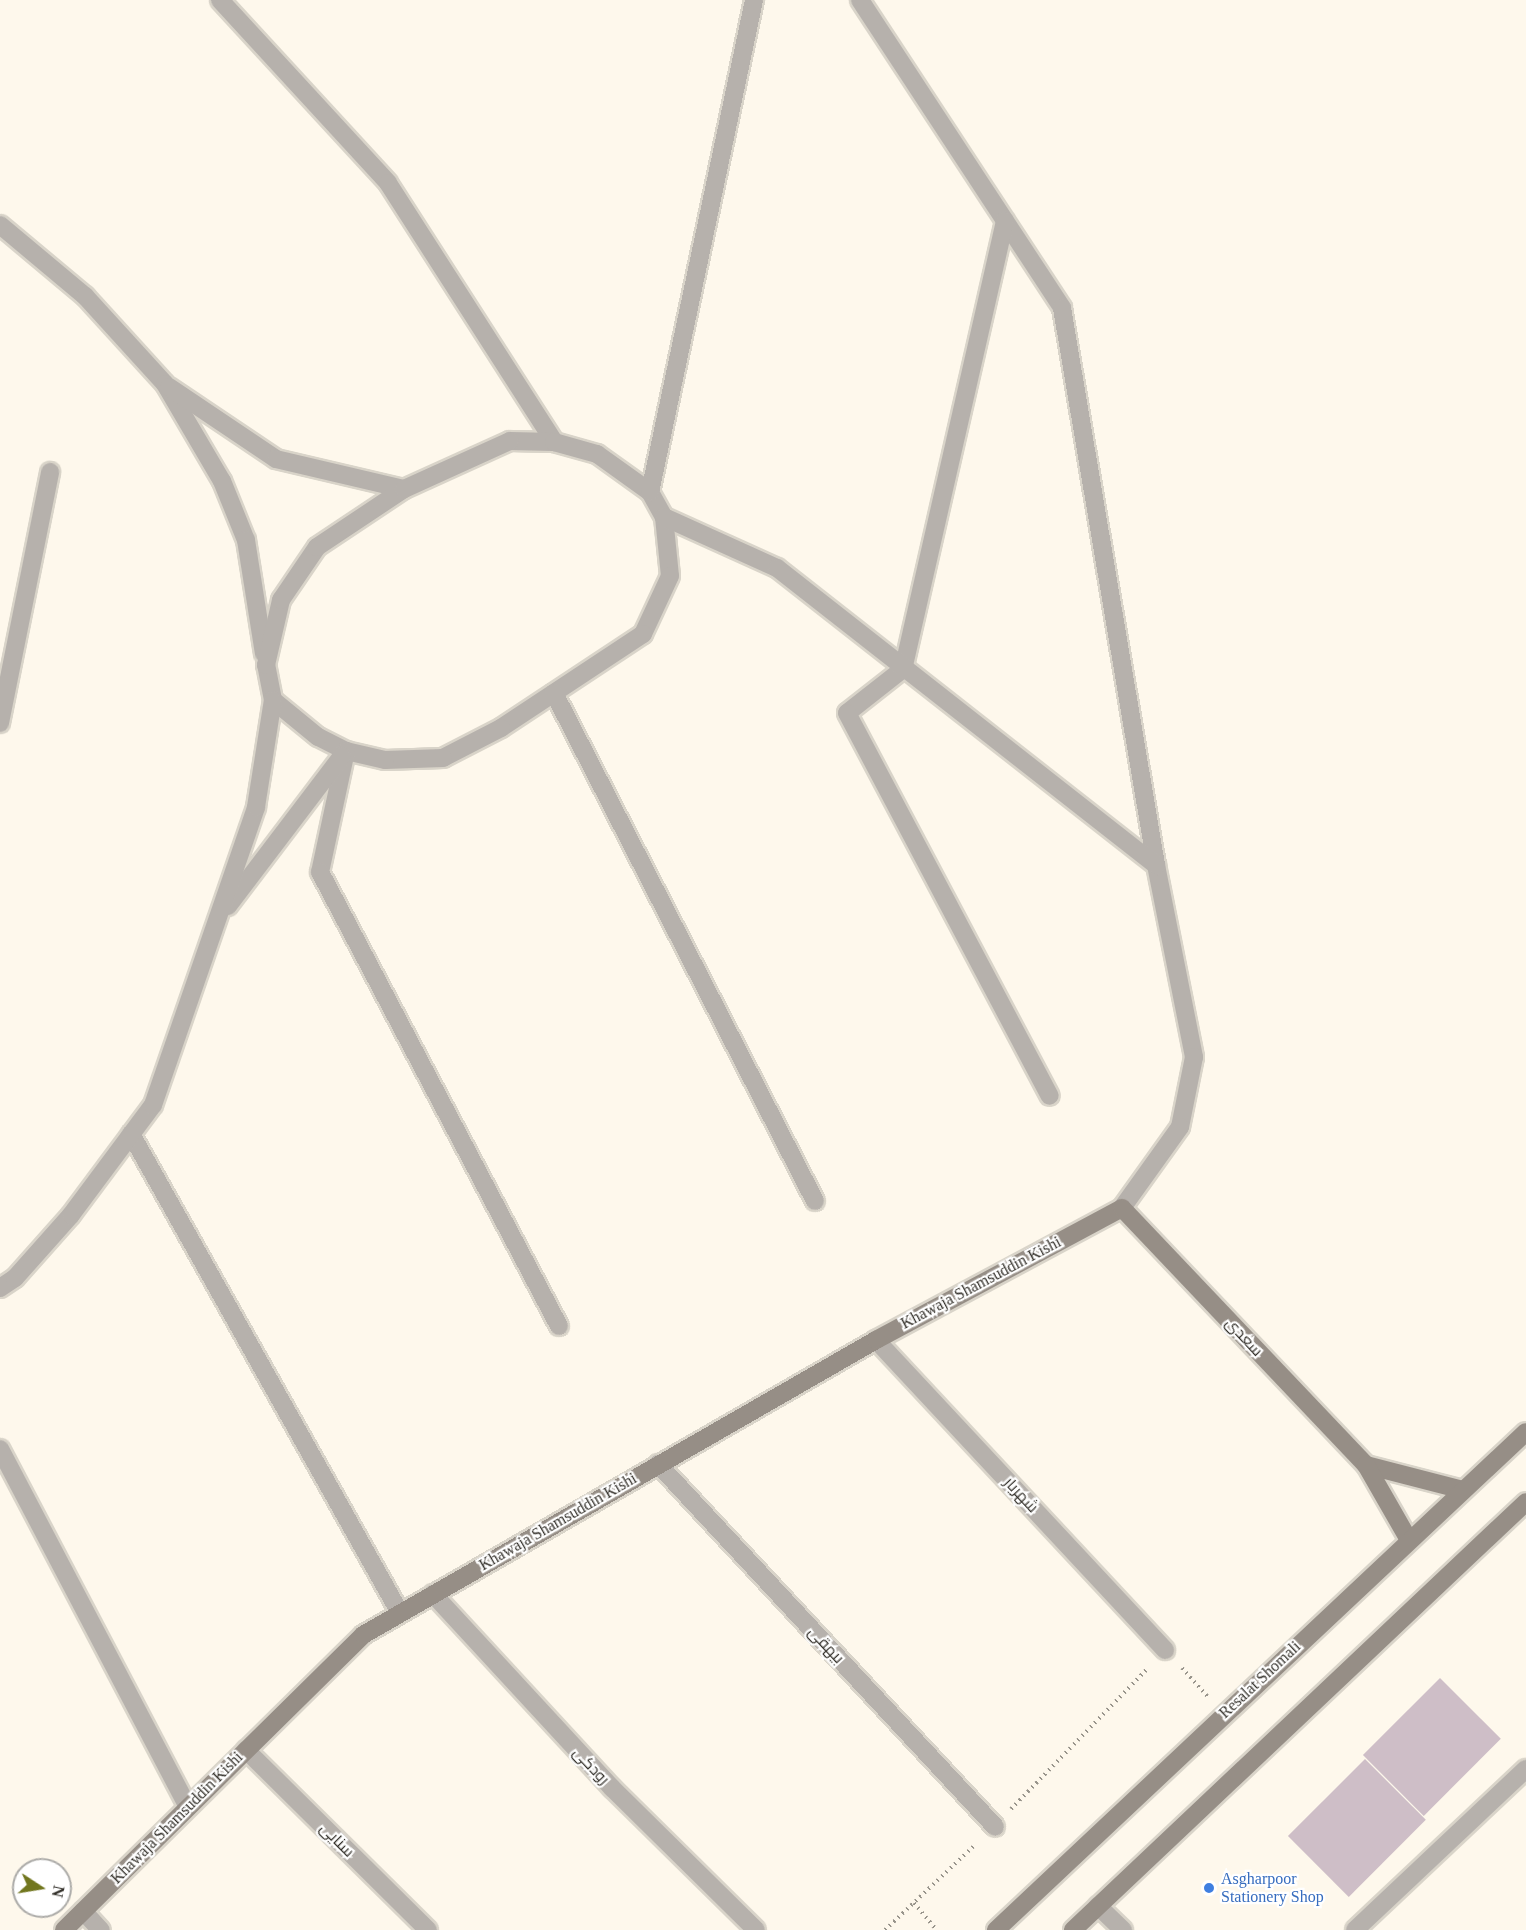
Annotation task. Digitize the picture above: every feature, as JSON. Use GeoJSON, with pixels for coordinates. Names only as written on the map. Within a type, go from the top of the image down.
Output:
{"type":"FeatureCollection","features":[{"type":"Feature","properties":{"kind":"street"},"geometry":{"type":"LineString","coordinates":[[220,0],[388,183],[554,442]]}},
{"type":"Feature","properties":{"kind":"street"},"geometry":{"type":"LineString","coordinates":[[650,492],[754,0]]}},
{"type":"Feature","properties":{"kind":"street"},"geometry":{"type":"LineString","coordinates":[[860,0],[1062,308],[1156,865],[1194,1057],[1180,1127],[1122,1208]]}},
{"type":"Feature","properties":{"kind":"street"},"geometry":{"type":"LineString","coordinates":[[1005,221],[903,669],[847,713],[1050,1096]]}},
{"type":"Feature","properties":{"kind":"street"},"geometry":{"type":"LineString","coordinates":[[0,225],[85,296],[165,384],[222,481],[246,540],[273,700],[256,807],[153,1105],[71,1215],[0,1288]]}},
{"type":"Feature","properties":{"kind":"street"},"geometry":{"type":"LineString","coordinates":[[165,384],[276,459],[404,489]]}},
{"type":"Feature","properties":{"kind":"street"},"geometry":{"type":"LineString","coordinates":[[266,665],[281,600],[317,547],[404,489],[510,441],[554,442],[597,454],[650,492],[664,517],[670,576],[643,634],[501,728],[442,758],[385,760],[346,751],[318,737],[273,700]]}},
{"type":"Feature","properties":{"kind":"street"},"geometry":{"type":"LineString","coordinates":[[0,723],[3,690],[50,472]]}},
{"type":"Feature","properties":{"kind":"street"},"geometry":{"type":"LineString","coordinates":[[664,517],[777,568],[1156,865]]}},
{"type":"Feature","properties":{"kind":"street"},"geometry":{"type":"LineString","coordinates":[[554,693],[816,1201]]}},
{"type":"Feature","properties":{"kind":"street"},"geometry":{"type":"LineString","coordinates":[[218,919],[346,751]]}},
{"type":"Feature","properties":{"kind":"street"},"geometry":{"type":"LineString","coordinates":[[346,751],[320,872],[559,1326]]}},
{"type":"Feature","properties":{"kind":"street"},"geometry":{"type":"LineString","coordinates":[[131,1134],[400,1613]]}},
{"type":"Feature","properties":{"kind":"street","name":"Khawaja Shamsuddin Kishi"},"geometry":{"type":"LineString","coordinates":[[64,1930],[363,1635],[876,1340],[1122,1208]]}},
{"type":"Feature","properties":{"kind":"street","name":"سعدی"},"geometry":{"type":"LineString","coordinates":[[1122,1208],[1365,1466],[1409,1540]]}},
{"type":"Feature","properties":{"kind":"street","name":"شهریار"},"geometry":{"type":"LineString","coordinates":[[876,1340],[1165,1650]]}},
{"type":"Feature","properties":{"kind":"street","name":"Resalat Shomali"},"geometry":{"type":"LineString","coordinates":[[996,1930],[1526,1432]]}},
{"type":"Feature","properties":{"kind":"street"},"geometry":{"type":"LineString","coordinates":[[0,1449],[188,1807]]}},
{"type":"Feature","properties":{"kind":"street","name":"بیهقی"},"geometry":{"type":"LineString","coordinates":[[658,1464],[995,1827]]}},
{"type":"Feature","properties":{"kind":"street"},"geometry":{"type":"LineString","coordinates":[[1365,1466],[1463,1490]]}},
{"type":"Feature","properties":{"kind":"street"},"geometry":{"type":"LineString","coordinates":[[1073,1930],[1526,1502]]}},
{"type":"Feature","properties":{"kind":"street","name":"رودکی"},"geometry":{"type":"LineString","coordinates":[[433,1594],[612,1788],[756,1930]]}},
{"type":"Feature","properties":{"kind":"street","name":"سنایی"},"geometry":{"type":"LineString","coordinates":[[246,1750],[428,1930]]}},
{"type":"Feature","properties":{"kind":"street"},"geometry":{"type":"LineString","coordinates":[[1355,1930],[1526,1769]]}},
{"type":"Feature","properties":{"kind":"street"},"geometry":{"type":"LineString","coordinates":[[1098,1906],[1123,1930]]}},
{"type":"Feature","properties":{"kind":"street"},"geometry":{"type":"LineString","coordinates":[[83,1911],[101,1930]]}},
{"type":"Feature","properties":{"kind":"path"},"geometry":{"type":"LineString","coordinates":[[885,1930],[995,1827],[1165,1650],[1224,1714]]}},
{"type":"Feature","properties":{"kind":"path"},"geometry":{"type":"LineString","coordinates":[[914,1903],[937,1930]]}},
{"type":"Feature","properties":{"kind":"building"},"geometry":{"type":"Polygon","coordinates":[[[1440,1678],[1501,1739],[1424,1816],[1363,1755],[1440,1678]]]}},
{"type":"Feature","properties":{"kind":"building"},"geometry":{"type":"Polygon","coordinates":[[[1365,1759],[1426,1820],[1349,1897],[1288,1836],[1365,1759]]]}},
{"type":"Feature","properties":{"kind":"place","name":"Asgharpoor Stationery Shop"},"geometry":{"type":"Point","coordinates":[1209,1888]}}]}
